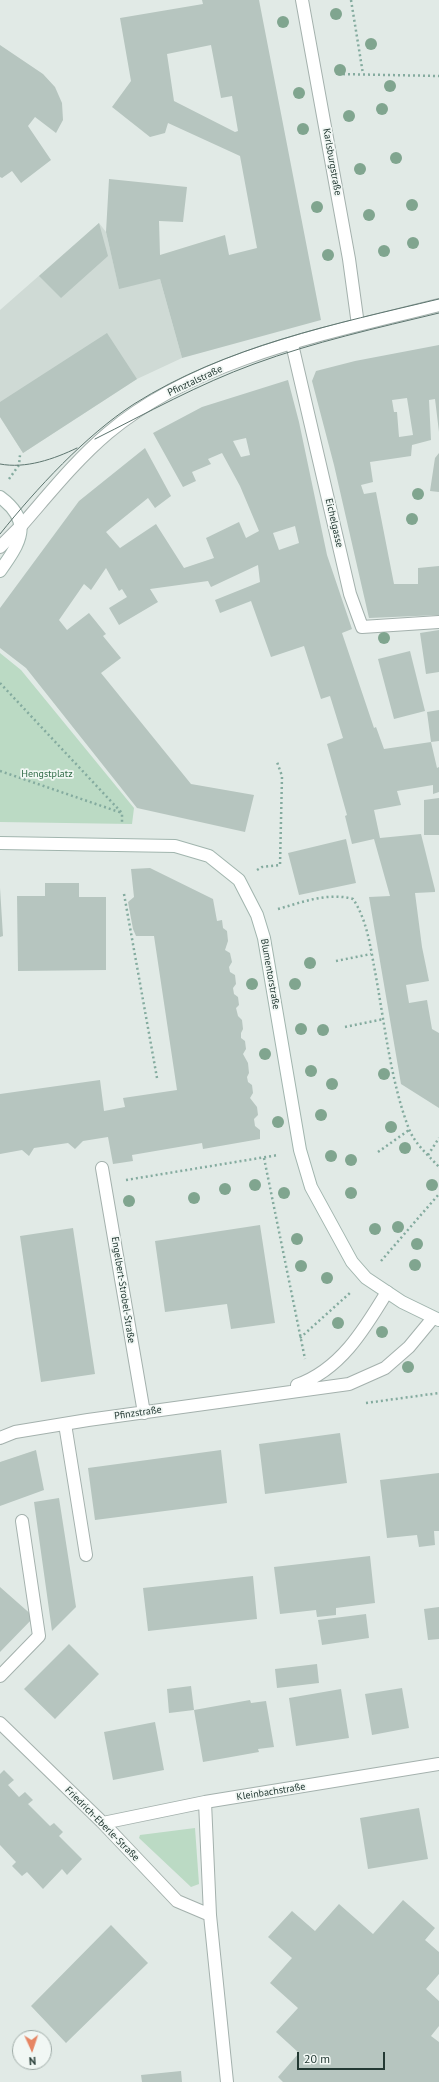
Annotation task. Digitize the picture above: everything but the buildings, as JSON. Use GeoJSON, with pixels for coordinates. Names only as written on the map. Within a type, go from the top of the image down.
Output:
{"type":"FeatureCollection","features":[{"type":"Feature","properties":{"kind":"street","name":"Karlsburgstraße"},"geometry":{"type":"LineString","coordinates":[[302,0],[349,259],[358,325]]}},
{"type":"Feature","properties":{"kind":"street","name":"Pfinztalstraße"},"geometry":{"type":"LineString","coordinates":[[0,571],[20,540],[21,526],[65,473],[109,432],[173,390],[207,374],[292,344],[358,325],[439,305]]}},
{"type":"Feature","properties":{"kind":"street","name":"Eichelgasse"},"geometry":{"type":"LineString","coordinates":[[292,344],[350,594],[362,627],[439,622]]}},
{"type":"Feature","properties":{"kind":"street"},"geometry":{"type":"LineString","coordinates":[[0,496],[16,514],[21,526],[0,547]]}},
{"type":"Feature","properties":{"kind":"street","name":"Blumentorstraße"},"geometry":{"type":"LineString","coordinates":[[0,843],[175,846],[209,856],[239,880],[257,915],[264,938],[300,1150],[311,1188],[352,1262],[366,1278],[387,1292]]}},
{"type":"Feature","properties":{"kind":"street","name":"Engelbert-Strobel-Straße"},"geometry":{"type":"LineString","coordinates":[[102,1168],[144,1413]]}},
{"type":"Feature","properties":{"kind":"street","name":"Pfinzstraße"},"geometry":{"type":"LineString","coordinates":[[0,1438],[16,1432],[65,1424],[277,1392],[349,1384],[385,1368],[409,1347],[436,1319],[387,1292],[358,1338],[337,1361],[310,1381],[277,1392]]}},
{"type":"Feature","properties":{"kind":"street"},"geometry":{"type":"LineString","coordinates":[[65,1424],[86,1555]]}},
{"type":"Feature","properties":{"kind":"street"},"geometry":{"type":"LineString","coordinates":[[0,1676],[39,1636],[22,1521]]}},
{"type":"Feature","properties":{"kind":"street","name":"Friedrich-Eberle-Straße"},"geometry":{"type":"LineString","coordinates":[[0,1723],[103,1823],[177,1901],[210,1915]]}},
{"type":"Feature","properties":{"kind":"street","name":"Kleinbachstraße"},"geometry":{"type":"LineString","coordinates":[[103,1823],[205,1802],[439,1764]]}},
{"type":"Feature","properties":{"kind":"street"},"geometry":{"type":"LineString","coordinates":[[205,1802],[210,1915],[227,2082]]}},
{"type":"Feature","properties":{"kind":"path"},"geometry":{"type":"LineString","coordinates":[[351,0],[363,74]]}},
{"type":"Feature","properties":{"kind":"path"},"geometry":{"type":"LineString","coordinates":[[316,74],[439,76]]}},
{"type":"Feature","properties":{"kind":"path"},"geometry":{"type":"LineString","coordinates":[[5,484],[19,465],[20,455]]}},
{"type":"Feature","properties":{"kind":"path"},"geometry":{"type":"LineString","coordinates":[[0,683],[122,813],[121,844]]}},
{"type":"Feature","properties":{"kind":"path"},"geometry":{"type":"LineString","coordinates":[[239,880],[262,867],[280,865],[282,776],[277,762]]}},
{"type":"Feature","properties":{"kind":"path"},"geometry":{"type":"LineString","coordinates":[[0,771],[122,813]]}},
{"type":"Feature","properties":{"kind":"path"},"geometry":{"type":"LineString","coordinates":[[124,894],[157,1078]]}},
{"type":"Feature","properties":{"kind":"path"},"geometry":{"type":"LineString","coordinates":[[257,915],[322,897],[340,895],[354,899],[360,910],[371,954],[396,1084],[409,1130],[419,1147],[439,1167]]}},
{"type":"Feature","properties":{"kind":"path"},"geometry":{"type":"LineString","coordinates":[[336,961],[371,954]]}},
{"type":"Feature","properties":{"kind":"path"},"geometry":{"type":"LineString","coordinates":[[345,1027],[384,1019]]}},
{"type":"Feature","properties":{"kind":"path"},"geometry":{"type":"LineString","coordinates":[[378,1152],[409,1130]]}},
{"type":"Feature","properties":{"kind":"path"},"geometry":{"type":"LineString","coordinates":[[428,1155],[439,1138]]}},
{"type":"Feature","properties":{"kind":"path"},"geometry":{"type":"LineString","coordinates":[[105,1183],[264,1158],[300,1150]]}},
{"type":"Feature","properties":{"kind":"path"},"geometry":{"type":"LineString","coordinates":[[264,1158],[310,1381]]}},
{"type":"Feature","properties":{"kind":"path"},"geometry":{"type":"LineString","coordinates":[[300,1338],[366,1278],[439,1194]]}},
{"type":"Feature","properties":{"kind":"path"},"geometry":{"type":"LineString","coordinates":[[366,1403],[439,1393]]}},
{"type":"Feature","properties":{"kind":"shaded area"},"geometry":{"type":"Polygon","coordinates":[[[99,223],[106,232],[119,288],[160,279],[182,358],[137,379],[23,453],[0,417],[0,310],[99,223]]]}},
{"type":"Feature","properties":{"kind":"green space","name":"Hengstplatz"},"geometry":{"type":"Polygon","coordinates":[[[0,653],[21,670],[134,808],[132,824],[0,822],[0,653]]]}},
{"type":"Feature","properties":{"kind":"green space"},"geometry":{"type":"Polygon","coordinates":[[[195,1828],[199,1884],[191,1887],[139,1838],[140,1835],[195,1828]]]}},
{"type":"Feature","properties":{"kind":"tram line"},"geometry":{"type":"LineString","coordinates":[[0,534],[29,499],[62,464],[98,431],[134,404],[169,384],[206,367],[282,339],[439,299]]}},
{"type":"Feature","properties":{"kind":"tram line"},"geometry":{"type":"LineString","coordinates":[[95,439],[193,390],[254,364],[323,342],[439,313]]}},
{"type":"Feature","properties":{"kind":"tram line"},"geometry":{"type":"LineString","coordinates":[[0,464],[20,465],[40,462],[77,448]]}}]}
